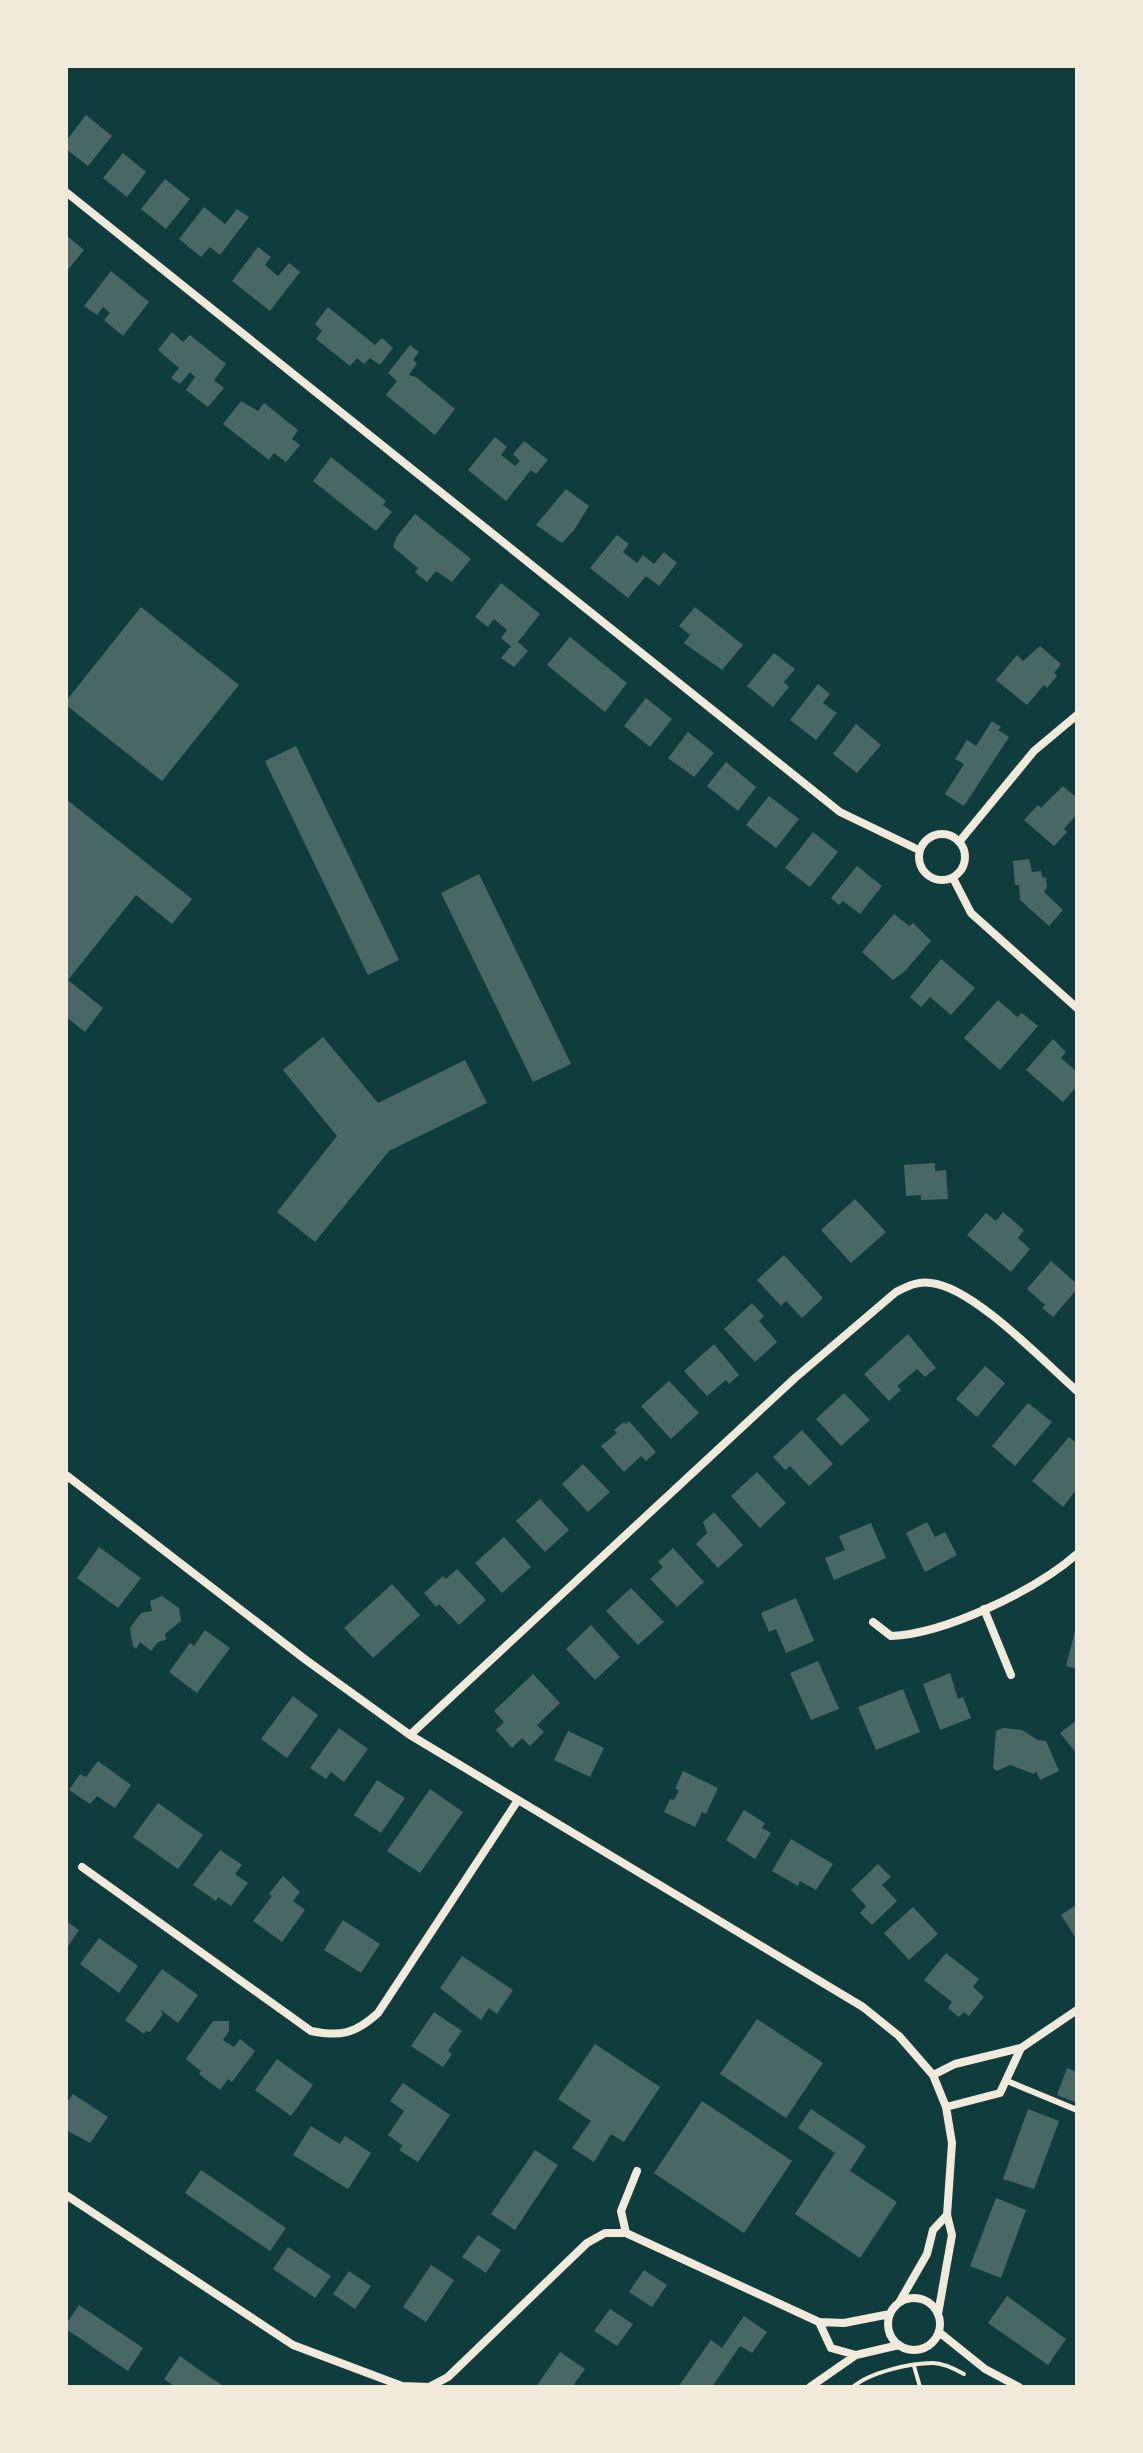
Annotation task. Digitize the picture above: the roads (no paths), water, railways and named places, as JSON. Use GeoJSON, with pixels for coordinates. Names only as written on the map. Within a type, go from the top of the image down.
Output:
{"type":"FeatureCollection","features":[{"type":"Feature","properties":{"kind":"street"},"geometry":{"type":"LineString","coordinates":[[66,192],[840,812],[919,850]]}},
{"type":"Feature","properties":{"kind":"street"},"geometry":{"type":"LineString","coordinates":[[959,842],[1034,751],[1077,715]]}},
{"type":"Feature","properties":{"kind":"street"},"geometry":{"type":"LineString","coordinates":[[945,834],[959,842],[964,849],[964,865],[953,878],[936,880],[929,877],[921,867],[919,850],[927,839],[945,834]]}},
{"type":"Feature","properties":{"kind":"street"},"geometry":{"type":"LineString","coordinates":[[953,878],[971,913],[1077,1008]]}},
{"type":"Feature","properties":{"kind":"street"},"geometry":{"type":"LineString","coordinates":[[410,1735],[795,1378],[896,1292],[915,1282],[934,1283],[973,1301],[1077,1391]]}},
{"type":"Feature","properties":{"kind":"street"},"geometry":{"type":"LineString","coordinates":[[66,1475],[306,1660],[410,1735],[863,2007],[899,2036],[933,2075],[946,2107],[952,2143],[947,2215],[952,2235],[938,2314],[939,2332],[935,2340],[921,2349],[912,2350],[899,2345],[889,2331],[890,2314],[927,2254],[933,2230],[947,2215]]}},
{"type":"Feature","properties":{"kind":"street"},"geometry":{"type":"LineString","coordinates":[[873,1622],[891,1636],[912,1635],[1021,1593],[1060,1569],[1077,1554]]}},
{"type":"Feature","properties":{"kind":"street"},"geometry":{"type":"LineString","coordinates":[[984,1609],[1011,1675]]}},
{"type":"Feature","properties":{"kind":"street"},"geometry":{"type":"LineString","coordinates":[[82,1867],[311,2031],[335,2036],[364,2027],[378,2013],[518,1800]]}},
{"type":"Feature","properties":{"kind":"street"},"geometry":{"type":"LineString","coordinates":[[933,2075],[955,2064],[1021,2048],[1077,2010]]}},
{"type":"Feature","properties":{"kind":"street"},"geometry":{"type":"LineString","coordinates":[[946,2107],[1000,2093],[1021,2048]]}},
{"type":"Feature","properties":{"kind":"street"},"geometry":{"type":"LineString","coordinates":[[626,2233],[621,2211],[637,2171]]}},
{"type":"Feature","properties":{"kind":"street"},"geometry":{"type":"LineString","coordinates":[[66,2195],[293,2345],[402,2386],[429,2387],[448,2377],[587,2243],[605,2233],[626,2233],[819,2322],[844,2323],[890,2314]]}},
{"type":"Feature","properties":{"kind":"street"},"geometry":{"type":"LineString","coordinates":[[899,2302],[917,2298],[934,2306],[938,2314]]}},
{"type":"Feature","properties":{"kind":"street"},"geometry":{"type":"LineString","coordinates":[[819,2322],[831,2348],[856,2355]]}},
{"type":"Feature","properties":{"kind":"street"},"geometry":{"type":"LineString","coordinates":[[939,2332],[985,2369],[1019,2387]]}},
{"type":"Feature","properties":{"kind":"street"},"geometry":{"type":"LineString","coordinates":[[810,2387],[856,2355],[899,2345]]}},
{"type":"Feature","properties":{"kind":"lane"},"geometry":{"type":"LineString","coordinates":[[1007,2081],[1077,2110]]}}]}
